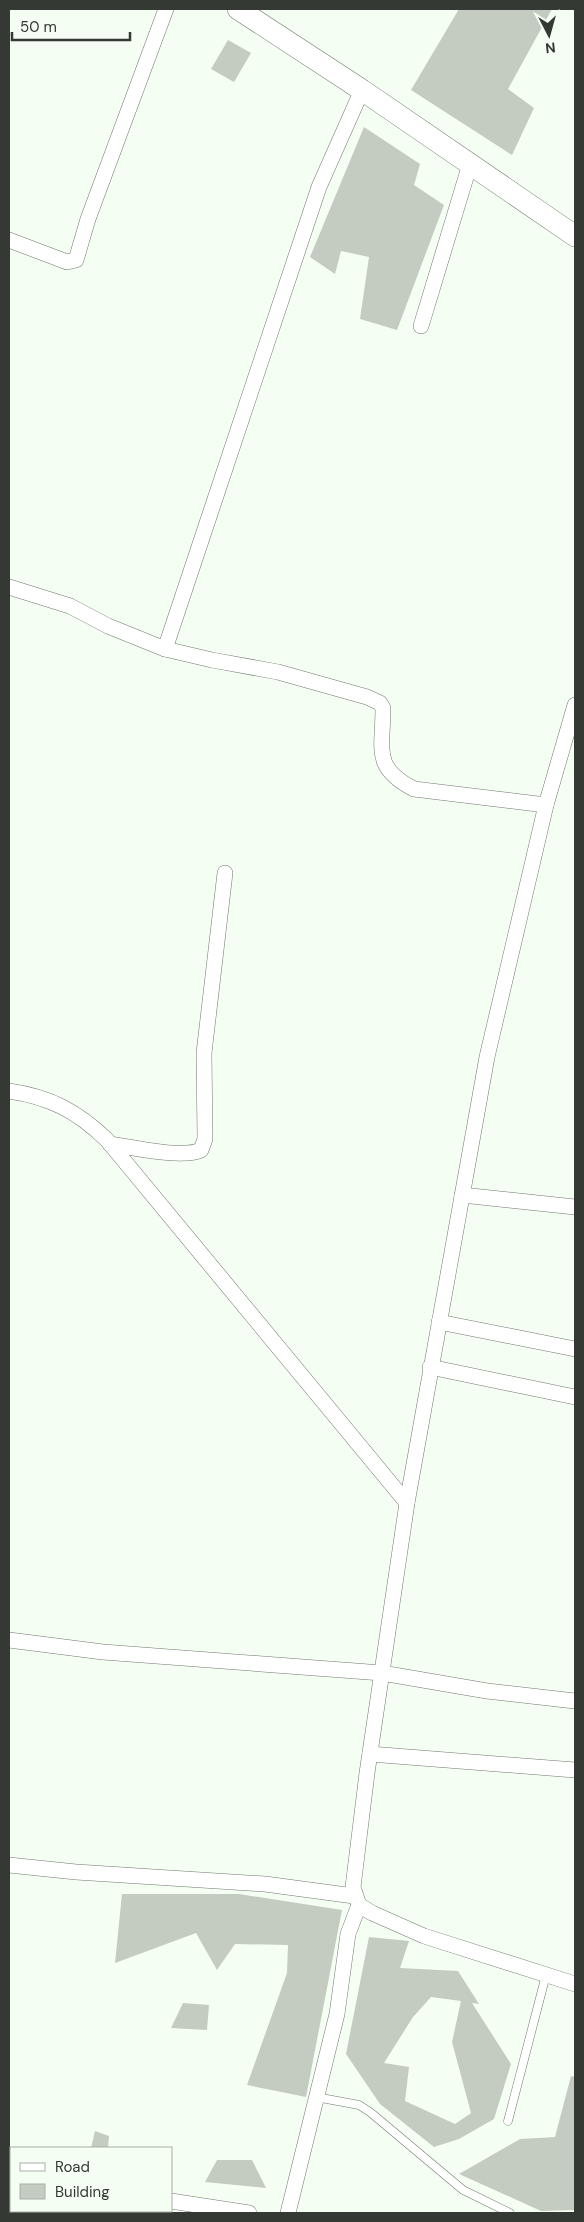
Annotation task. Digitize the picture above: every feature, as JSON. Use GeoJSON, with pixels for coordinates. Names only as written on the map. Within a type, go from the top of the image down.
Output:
{"type":"FeatureCollection","features":[{"type":"Feature","properties":{"kind":"main road"},"geometry":{"type":"LineString","coordinates":[[238,9],[362,90],[575,236]]}},
{"type":"Feature","properties":{"kind":"street"},"geometry":{"type":"LineString","coordinates":[[9,240],[67,262],[76,260],[91,211],[166,9]]}},
{"type":"Feature","properties":{"kind":"street"},"geometry":{"type":"LineString","coordinates":[[165,649],[319,187],[362,90]]}},
{"type":"Feature","properties":{"kind":"street"},"geometry":{"type":"LineString","coordinates":[[421,326],[470,164]]}},
{"type":"Feature","properties":{"kind":"street"},"geometry":{"type":"LineString","coordinates":[[9,587],[70,606],[108,626],[165,649],[278,672],[380,702],[382,708],[383,760],[386,770],[399,781],[414,788],[546,805]]}},
{"type":"Feature","properties":{"kind":"street"},"geometry":{"type":"LineString","coordinates":[[288,2213],[337,2014],[348,1934],[357,1900],[353,1874],[407,1503],[422,1429],[430,1367],[487,1057],[546,805],[575,705]]}},
{"type":"Feature","properties":{"kind":"street"},"geometry":{"type":"LineString","coordinates":[[110,1144],[181,1154],[194,1154],[201,1150],[205,1139],[204,1053],[225,872]]}},
{"type":"Feature","properties":{"kind":"street"},"geometry":{"type":"LineString","coordinates":[[9,1091],[35,1095],[66,1108],[90,1124],[110,1144],[407,1503]]}},
{"type":"Feature","properties":{"kind":"street"},"geometry":{"type":"LineString","coordinates":[[462,1195],[575,1207]]}},
{"type":"Feature","properties":{"kind":"street"},"geometry":{"type":"LineString","coordinates":[[439,1322],[575,1349]]}},
{"type":"Feature","properties":{"kind":"street"},"geometry":{"type":"LineString","coordinates":[[430,1367],[575,1397]]}},
{"type":"Feature","properties":{"kind":"street"},"geometry":{"type":"LineString","coordinates":[[9,1640],[103,1652],[382,1673],[480,1690],[575,1701]]}},
{"type":"Feature","properties":{"kind":"street"},"geometry":{"type":"LineString","coordinates":[[370,1754],[575,1770]]}},
{"type":"Feature","properties":{"kind":"street"},"geometry":{"type":"LineString","coordinates":[[9,1865],[76,1872],[265,1884],[357,1900],[372,1913],[424,1936],[575,1984]]}},
{"type":"Feature","properties":{"kind":"street"},"geometry":{"type":"LineString","coordinates":[[172,2201],[249,2213]]}},
{"type":"Feature","properties":{"kind":"lane"},"geometry":{"type":"LineString","coordinates":[[508,2121],[546,1975]]}},
{"type":"Feature","properties":{"kind":"lane"},"geometry":{"type":"LineString","coordinates":[[316,2097],[359,2105],[370,2112],[463,2190],[510,2213]]}},
{"type":"Feature","properties":{"kind":"building"},"geometry":{"type":"Polygon","coordinates":[[[459,9],[552,9],[508,89],[534,108],[512,155],[411,90],[459,9]]]}},
{"type":"Feature","properties":{"kind":"building"},"geometry":{"type":"Polygon","coordinates":[[[228,40],[251,53],[234,82],[211,69],[228,40]]]}},
{"type":"Feature","properties":{"kind":"building"},"geometry":{"type":"Polygon","coordinates":[[[364,127],[420,164],[414,185],[444,205],[397,330],[360,319],[369,257],[341,251],[335,274],[310,257],[364,127]]]}},
{"type":"Feature","properties":{"kind":"building"},"geometry":{"type":"Polygon","coordinates":[[[122,1894],[239,1894],[342,1910],[306,2097],[247,2085],[287,1973],[288,1945],[235,1944],[217,1970],[196,1933],[115,1963],[122,1894]]]}},
{"type":"Feature","properties":{"kind":"building"},"geometry":{"type":"Polygon","coordinates":[[[369,1937],[409,1941],[400,1968],[458,1971],[479,2004],[472,2003],[511,2064],[494,2119],[459,2139],[434,2147],[380,2104],[346,2054],[369,1937]],[[431,1997],[413,2017],[384,2063],[409,2067],[405,2101],[455,2124],[471,2113],[452,2042],[461,2001],[431,1997]]]}},
{"type":"Feature","properties":{"kind":"building"},"geometry":{"type":"Polygon","coordinates":[[[183,2003],[209,2005],[207,2030],[171,2028],[183,2003]]]}},
{"type":"Feature","properties":{"kind":"building"},"geometry":{"type":"Polygon","coordinates":[[[571,2076],[575,2077],[575,2210],[541,2211],[459,2174],[520,2139],[555,2137],[571,2076]]]}},
{"type":"Feature","properties":{"kind":"building"},"geometry":{"type":"Polygon","coordinates":[[[95,2131],[109,2136],[108,2147],[91,2147],[95,2131]]]}},
{"type":"Feature","properties":{"kind":"building"},"geometry":{"type":"Polygon","coordinates":[[[217,2160],[252,2160],[266,2188],[205,2182],[217,2160]]]}}]}
